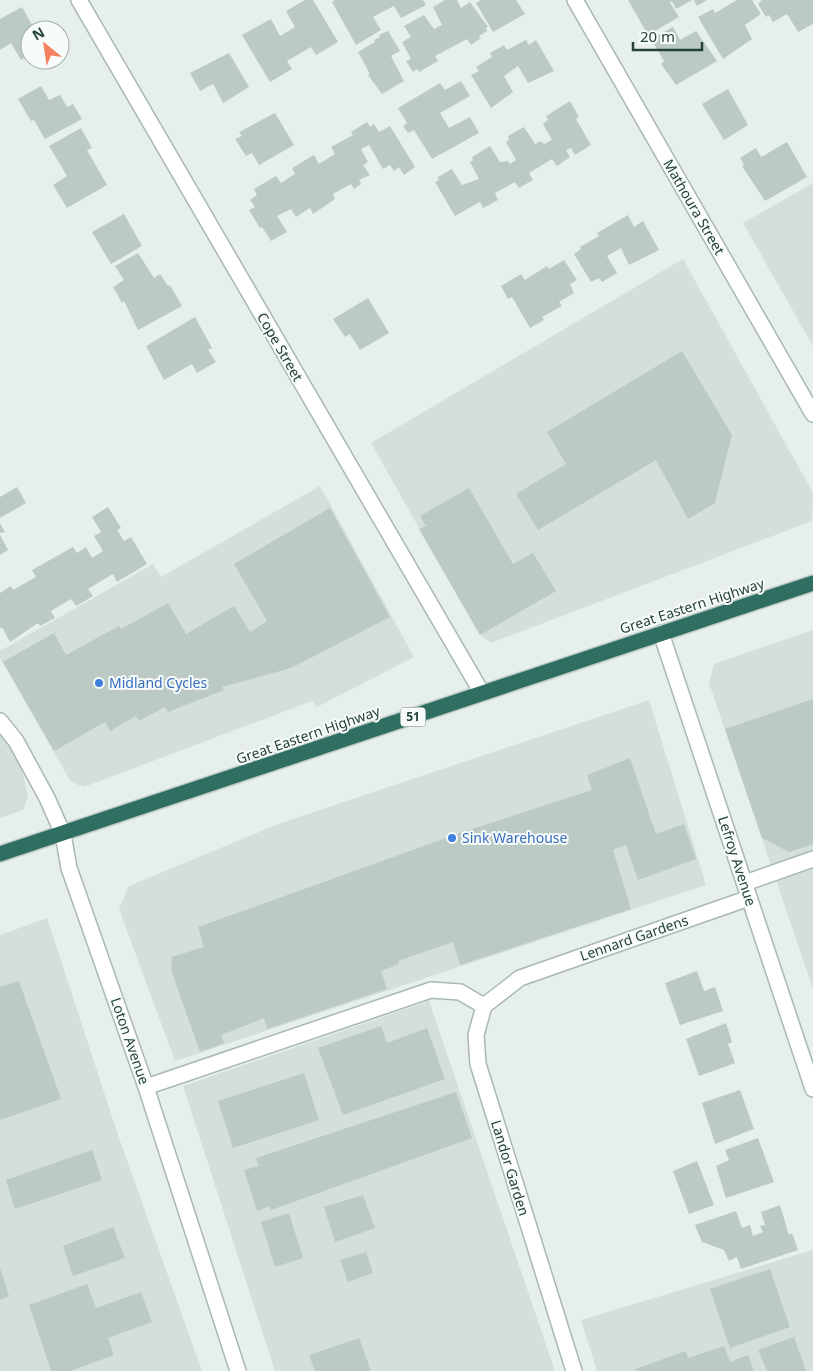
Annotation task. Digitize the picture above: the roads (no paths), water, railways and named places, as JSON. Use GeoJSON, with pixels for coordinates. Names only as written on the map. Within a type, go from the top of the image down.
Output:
{"type":"FeatureCollection","features":[{"type":"Feature","properties":{"kind":"highway","name":"Great Eastern Highway"},"geometry":{"type":"LineString","coordinates":[[4,855],[813,583]]}},
{"type":"Feature","properties":{"kind":"street","name":"Cope Street"},"geometry":{"type":"LineString","coordinates":[[79,0],[482,694]]}},
{"type":"Feature","properties":{"kind":"street","name":"Mathoura Street"},"geometry":{"type":"LineString","coordinates":[[575,0],[813,414]]}},
{"type":"Feature","properties":{"kind":"street","name":"Lefroy Avenue"},"geometry":{"type":"LineString","coordinates":[[660,633],[813,1089]]}},
{"type":"Feature","properties":{"kind":"street","name":"Loton Avenue"},"geometry":{"type":"LineString","coordinates":[[0,721],[20,749],[63,834],[69,868],[146,1087],[238,1371]]}},
{"type":"Feature","properties":{"kind":"street"},"geometry":{"type":"LineString","coordinates":[[745,883],[813,859]]}},
{"type":"Feature","properties":{"kind":"street","name":"Lennard Gardens"},"geometry":{"type":"LineString","coordinates":[[484,1006],[520,978],[749,898]]}},
{"type":"Feature","properties":{"kind":"street"},"geometry":{"type":"LineString","coordinates":[[146,1087],[431,990],[460,992],[484,1006]]}},
{"type":"Feature","properties":{"kind":"street","name":"Landor Garden"},"geometry":{"type":"LineString","coordinates":[[484,1006],[476,1035],[478,1064],[574,1371]]}},
{"type":"Feature","properties":{"kind":"place","name":"Midland Cycles"},"geometry":{"type":"Point","coordinates":[99,683]}},
{"type":"Feature","properties":{"kind":"place","name":"Sink Warehouse"},"geometry":{"type":"Point","coordinates":[452,838]}}]}
